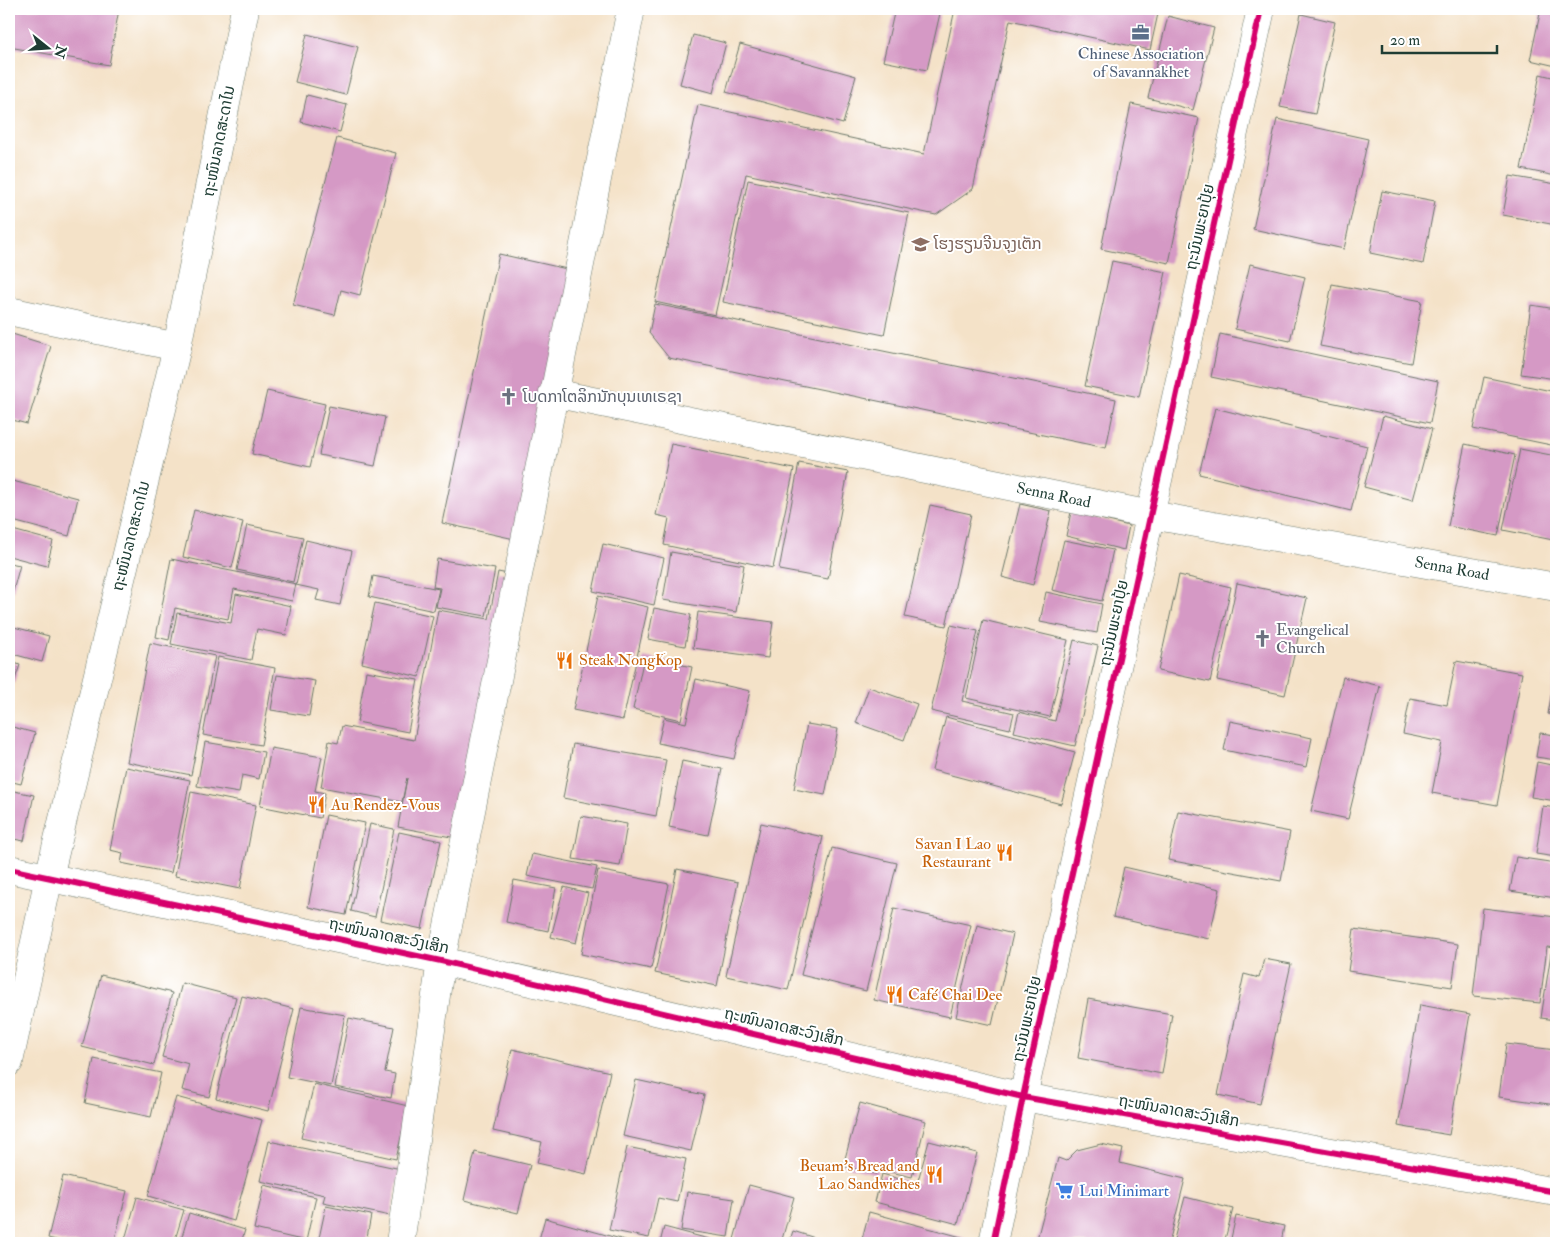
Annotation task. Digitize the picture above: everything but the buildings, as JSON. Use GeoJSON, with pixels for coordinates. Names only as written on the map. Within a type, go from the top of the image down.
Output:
{"type":"FeatureCollection","features":[{"type":"Feature","properties":{"kind":"street","name":"ຖະໜົນລາດສະດາໄນ"},"geometry":{"type":"LineString","coordinates":[[9,1062],[49,877],[177,348],[245,9]]}},
{"type":"Feature","properties":{"kind":"street"},"geometry":{"type":"LineString","coordinates":[[400,1243],[441,961],[630,9]]}},
{"type":"Feature","properties":{"kind":"street","name":"ຖະນົນພະຍາປຸ້ຍ"},"geometry":{"type":"LineString","coordinates":[[993,1243],[1023,1097],[1152,515],[1261,9]]}},
{"type":"Feature","properties":{"kind":"street"},"geometry":{"type":"LineString","coordinates":[[9,310],[177,348]]}},
{"type":"Feature","properties":{"kind":"street","name":"Senna Road"},"geometry":{"type":"LineString","coordinates":[[553,393],[1152,515],[1556,587]]}},
{"type":"Feature","properties":{"kind":"street","name":"ຖະໜົນລາດສະວົງເສິກ"},"geometry":{"type":"LineString","coordinates":[[9,870],[441,961],[1023,1097],[1556,1192]]}},
{"type":"Feature","properties":{"kind":"cycle path"},"geometry":{"type":"LineString","coordinates":[[993,1243],[1023,1097],[1261,9]]}},
{"type":"Feature","properties":{"kind":"cycle path"},"geometry":{"type":"LineString","coordinates":[[9,869],[441,961],[1023,1097],[1556,1192]]}},
{"type":"Feature","properties":{"kind":"place","name":"Chinese Association of Savannakhet"},"geometry":{"type":"Point","coordinates":[1141,33]}},
{"type":"Feature","properties":{"kind":"place","name":"ໂຮງຮຽນຈີນຈຸງເຕັກ"},"geometry":{"type":"Point","coordinates":[920,244]}},
{"type":"Feature","properties":{"kind":"place","name":"ໂບດກາໂຕລິກນັກບຸນເທເຣຊາ"},"geometry":{"type":"Point","coordinates":[509,397]}},
{"type":"Feature","properties":{"kind":"place","name":"Evangelical Church"},"geometry":{"type":"Point","coordinates":[1262,639]}},
{"type":"Feature","properties":{"kind":"place","name":"Steak NongKop"},"geometry":{"type":"Point","coordinates":[565,660]}},
{"type":"Feature","properties":{"kind":"place","name":"Au Rendez-Vous"},"geometry":{"type":"Point","coordinates":[317,805]}},
{"type":"Feature","properties":{"kind":"place","name":"Savan I Lao Restaurant"},"geometry":{"type":"Point","coordinates":[1005,853]}},
{"type":"Feature","properties":{"kind":"place","name":"Café Chai Dee"},"geometry":{"type":"Point","coordinates":[894,995]}},
{"type":"Feature","properties":{"kind":"place","name":"Beuam's Bread and Lao Sandwiches"},"geometry":{"type":"Point","coordinates":[934,1175]}},
{"type":"Feature","properties":{"kind":"place","name":"Lui Minimart"},"geometry":{"type":"Point","coordinates":[1065,1191]}}]}
